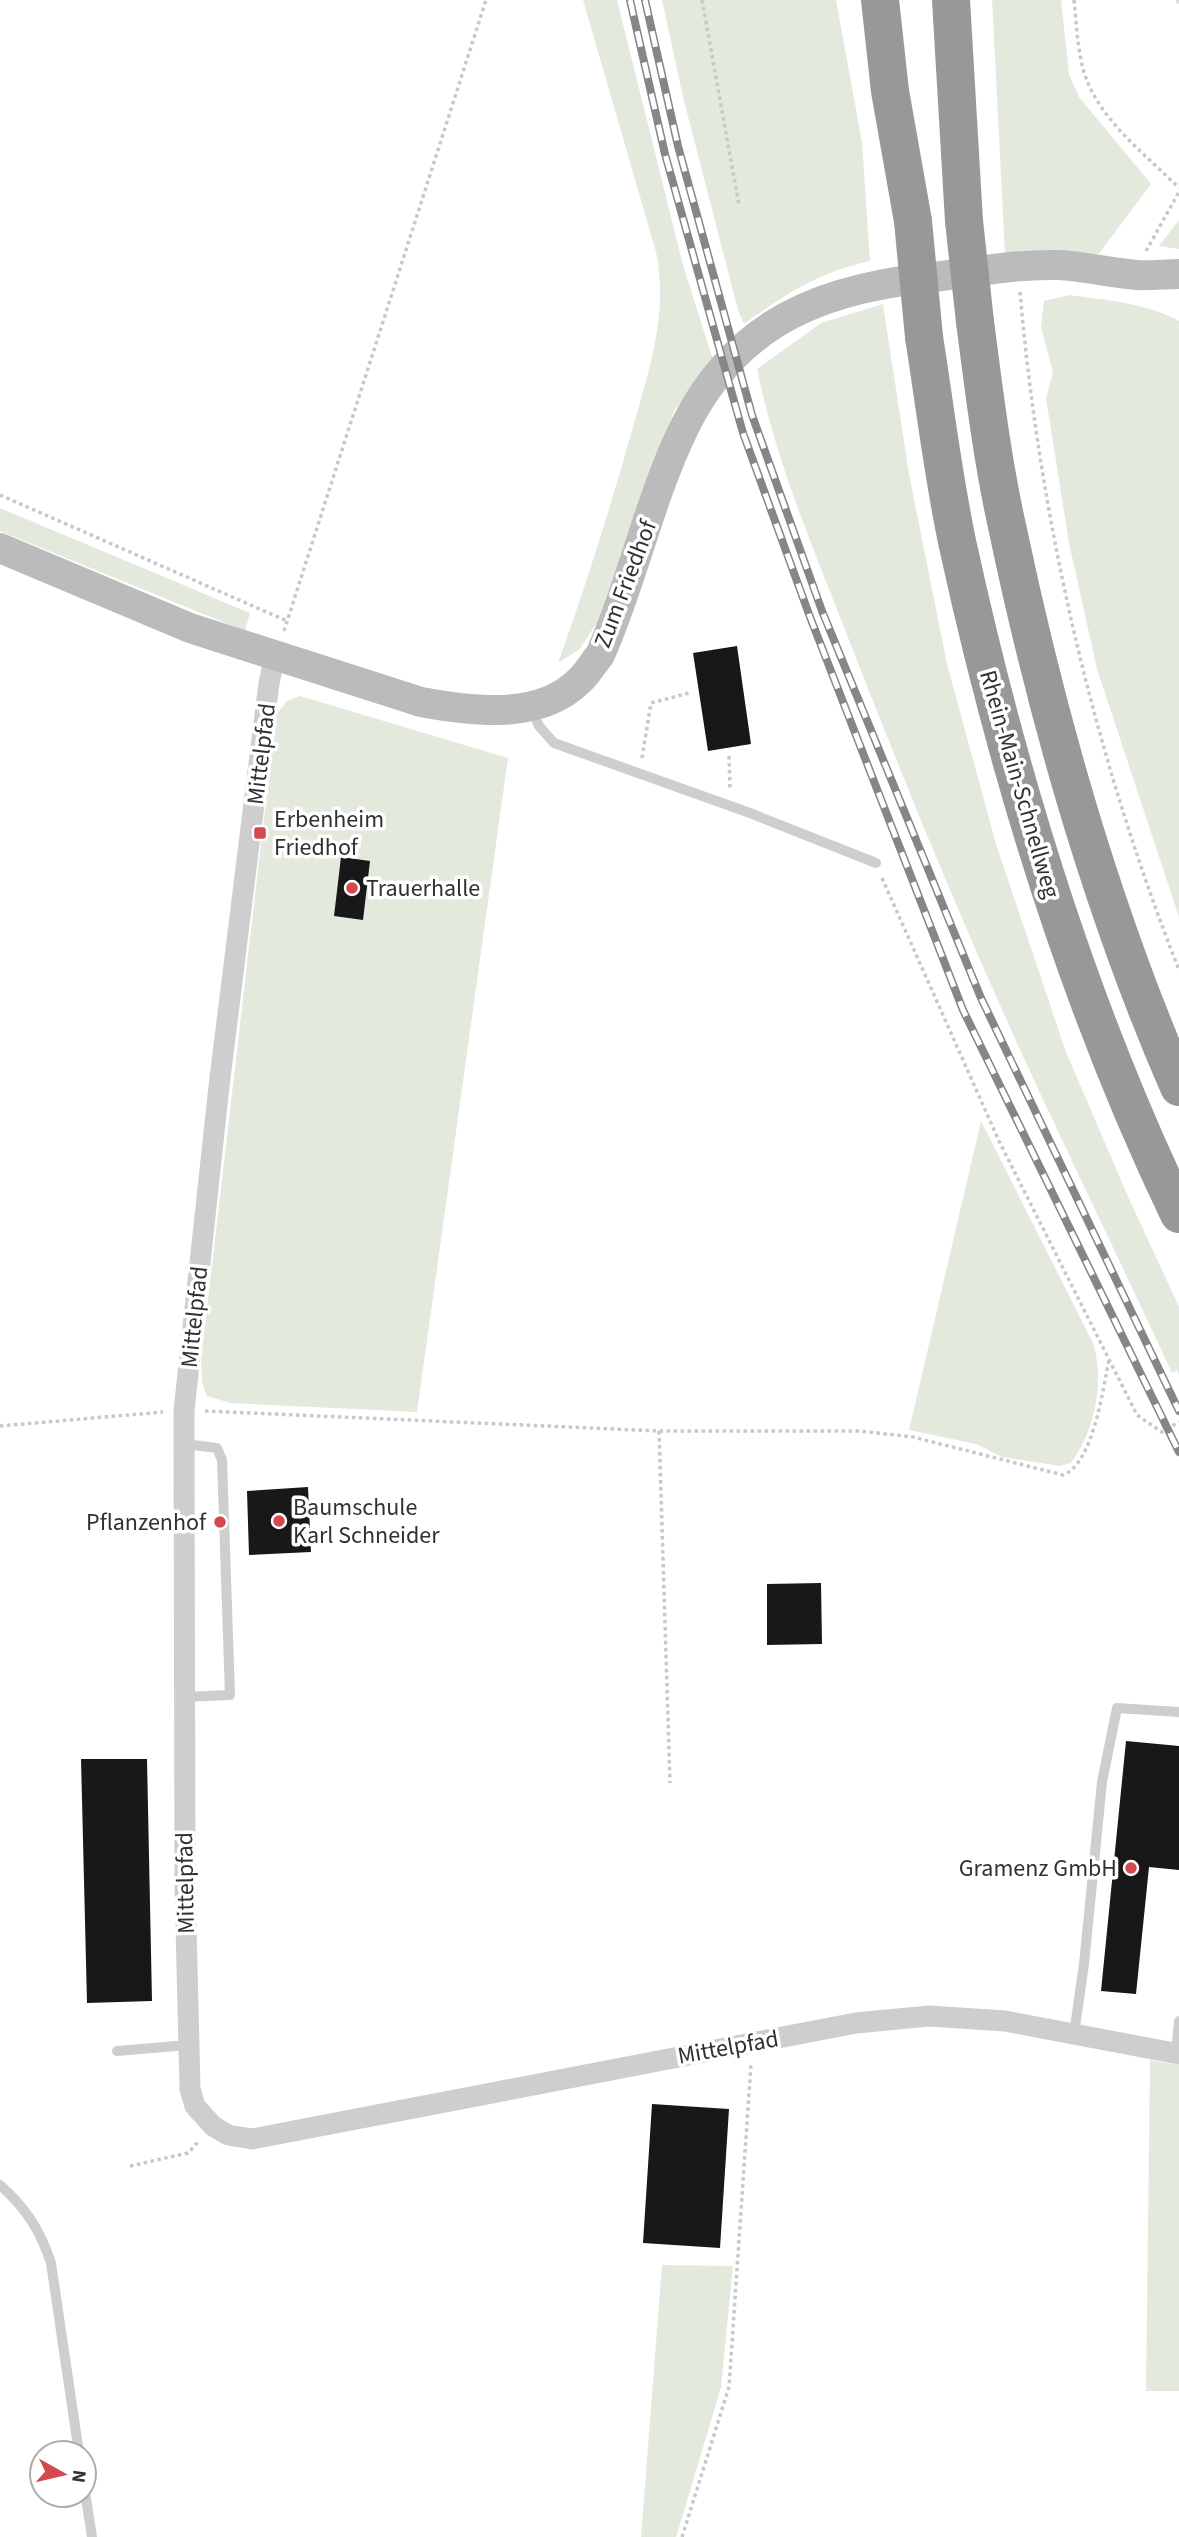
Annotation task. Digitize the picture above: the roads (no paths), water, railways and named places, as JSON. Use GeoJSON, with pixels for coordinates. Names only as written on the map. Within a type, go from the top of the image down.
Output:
{"type":"FeatureCollection","features":[{"type":"Feature","properties":{"kind":"highway"},"geometry":{"type":"LineString","coordinates":[[880,0],[890,91],[913,221]]}},
{"type":"Feature","properties":{"kind":"highway"},"geometry":{"type":"LineString","coordinates":[[905,0],[913,221]]}},
{"type":"Feature","properties":{"kind":"highway","name":"Rhein-Main-Schnellweg"},"geometry":{"type":"LineString","coordinates":[[951,0],[964,221],[975,322],[1006,526],[1052,719],[1107,900],[1173,1073]]}},
{"type":"Feature","properties":{"kind":"highway","name":"Rhein-Main-Schnellweg"},"geometry":{"type":"LineString","coordinates":[[913,221],[924,337],[957,543],[1004,740],[1059,919],[1121,1082],[1179,1214]]}},
{"type":"Feature","properties":{"kind":"street","name":"Zum Friedhof"},"geometry":{"type":"LineString","coordinates":[[0,548],[190,628],[421,702],[470,709],[530,706],[559,695],[579,681],[600,655],[685,428],[719,374],[761,334],[801,308],[826,298],[903,279],[1041,265],[1138,275],[1179,274]]}},
{"type":"Feature","properties":{"kind":"street","name":"Zum Friedhof"},"geometry":{"type":"LineString","coordinates":[[1138,275],[1179,291]]}},
{"type":"Feature","properties":{"kind":"street","name":"Mittelpfad"},"geometry":{"type":"LineString","coordinates":[[275,655],[269,683],[219,1086],[184,1410],[188,2045],[190,2090],[195,2106],[213,2126],[228,2135],[252,2138],[665,2058],[752,2045],[856,2023],[929,2016],[1005,2021],[1177,2053]]}},
{"type":"Feature","properties":{"kind":"lane"},"geometry":{"type":"LineString","coordinates":[[530,706],[539,726],[554,743],[729,805],[876,863]]}},
{"type":"Feature","properties":{"kind":"lane"},"geometry":{"type":"LineString","coordinates":[[184,1444],[217,1448],[222,1460],[230,1695],[184,1697]]}},
{"type":"Feature","properties":{"kind":"lane"},"geometry":{"type":"LineString","coordinates":[[1074,2034],[1084,1964],[1102,1782],[1117,1707],[1179,1712]]}},
{"type":"Feature","properties":{"kind":"lane"},"geometry":{"type":"LineString","coordinates":[[1177,2053],[1179,2021]]}},
{"type":"Feature","properties":{"kind":"lane"},"geometry":{"type":"LineString","coordinates":[[117,2051],[188,2045]]}},
{"type":"Feature","properties":{"kind":"lane"},"geometry":{"type":"LineString","coordinates":[[0,2185],[22,2205],[35,2224],[51,2263],[77,2439]]}},
{"type":"Feature","properties":{"kind":"lane"},"geometry":{"type":"LineString","coordinates":[[88,2509],[92,2537]]}},
{"type":"Feature","properties":{"kind":"railway"},"geometry":{"type":"LineString","coordinates":[[630,0],[665,154],[743,433],[810,617],[963,1010],[1179,1452]]}},
{"type":"Feature","properties":{"kind":"railway"},"geometry":{"type":"LineString","coordinates":[[645,0],[678,146],[752,415],[822,611],[981,998],[1179,1411]]}},
{"type":"Feature","properties":{"kind":"place","name":"Erbenheim Friedhof"},"geometry":{"type":"Point","coordinates":[260,833]}},
{"type":"Feature","properties":{"kind":"place","name":"Trauerhalle"},"geometry":{"type":"Point","coordinates":[352,888]}},
{"type":"Feature","properties":{"kind":"place","name":"Baumschule Karl Schneider"},"geometry":{"type":"Point","coordinates":[279,1521]}},
{"type":"Feature","properties":{"kind":"place","name":"Pflanzenhof"},"geometry":{"type":"Point","coordinates":[220,1522]}},
{"type":"Feature","properties":{"kind":"place","name":"Gramenz GmbH"},"geometry":{"type":"Point","coordinates":[1131,1868]}}]}
